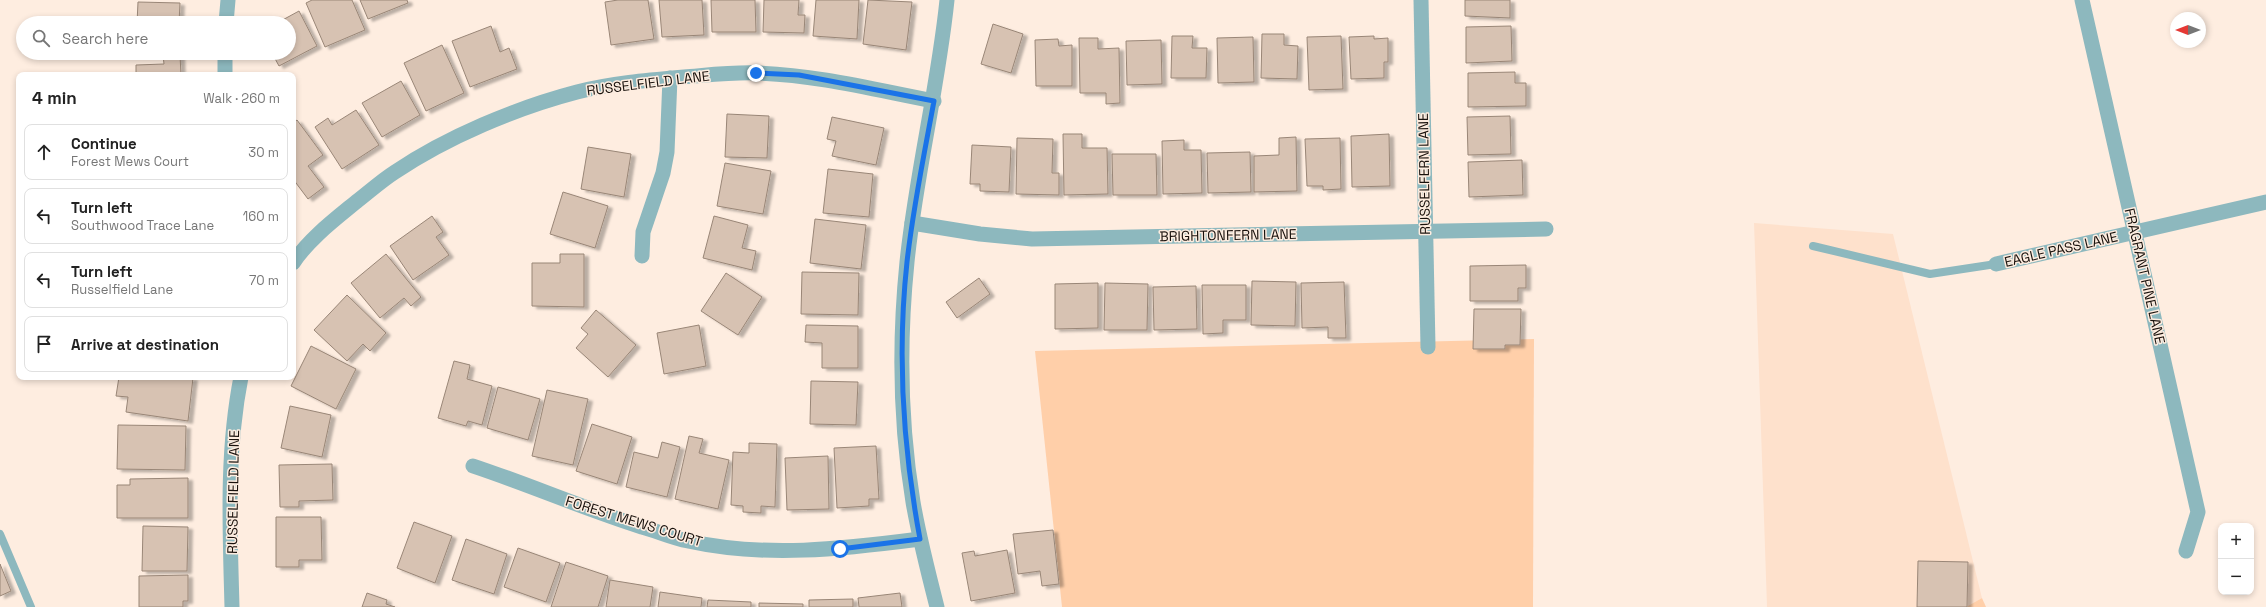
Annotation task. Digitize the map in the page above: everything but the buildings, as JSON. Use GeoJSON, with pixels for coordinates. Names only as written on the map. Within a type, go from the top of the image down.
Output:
{"type":"FeatureCollection","features":[{"type":"Feature","properties":{"kind":"street"},"geometry":{"type":"LineString","coordinates":[[227,16],[228,0]]}},
{"type":"Feature","properties":{"kind":"street"},"geometry":{"type":"LineString","coordinates":[[937,607],[920,539],[909,461],[903,374],[903,323],[912,223],[942,54],[947,0]]}},
{"type":"Feature","properties":{"kind":"street","name":"RUSSELFERN LANE"},"geometry":{"type":"LineString","coordinates":[[1421,0],[1428,347]]}},
{"type":"Feature","properties":{"kind":"street","name":"FRAGRANT PINE LANE"},"geometry":{"type":"LineString","coordinates":[[2082,0],[2198,512],[2186,551]]}},
{"type":"Feature","properties":{"kind":"street"},"geometry":{"type":"LineString","coordinates":[[225,60],[225,72]]}},
{"type":"Feature","properties":{"kind":"street","name":"RUSSELFIELD LANE"},"geometry":{"type":"LineString","coordinates":[[296,253],[393,173],[436,148],[518,112],[576,92],[622,83],[741,73],[799,75],[934,101]]}},
{"type":"Feature","properties":{"kind":"street"},"geometry":{"type":"LineString","coordinates":[[642,256],[643,232],[658,194],[667,152],[670,78]]}},
{"type":"Feature","properties":{"kind":"street","name":"EAGLE PASS LANE"},"geometry":{"type":"LineString","coordinates":[[1996,264],[2266,202]]}},
{"type":"Feature","properties":{"kind":"street","name":"BRIGHTONFERN LANE"},"geometry":{"type":"LineString","coordinates":[[912,223],[973,233],[1032,239],[1425,230],[1546,229]]}},
{"type":"Feature","properties":{"kind":"street","name":"RUSSELFIELD LANE"},"geometry":{"type":"LineString","coordinates":[[232,607],[230,464],[231,440],[241,380]]}},
{"type":"Feature","properties":{"kind":"street","name":"FOREST MEWS COURT"},"geometry":{"type":"LineString","coordinates":[[473,466],[618,519],[686,541],[709,545],[754,550],[820,550],[920,539]]}},
{"type":"Feature","properties":{"kind":"lane"},"geometry":{"type":"LineString","coordinates":[[1813,246],[1930,274],[1996,264]]}},
{"type":"Feature","properties":{"kind":"lane"},"geometry":{"type":"LineString","coordinates":[[0,534],[31,607]]}},
{"type":"Feature","properties":{"kind":"shaded area"},"geometry":{"type":"Polygon","coordinates":[[[1754,223],[1893,234],[1982,598],[1966,607],[1767,607],[1754,223]]]}},
{"type":"Feature","properties":{"kind":"shaded area"},"geometry":{"type":"Polygon","coordinates":[[[1534,339],[1533,607],[1062,607],[1035,351],[1534,339]]]}},
{"type":"Feature","properties":{"kind":"shaded area"},"geometry":{"type":"Polygon","coordinates":[[[1982,598],[1986,607],[1966,607],[1982,598]]]}},
{"type":"Feature","properties":{"kind":"route"},"geometry":{"type":"LineString","coordinates":[[756,73],[799,75],[934,101],[917,188],[912,223],[907,263],[903,323],[904,415],[913,500],[920,539],[840,549]]}}]}
